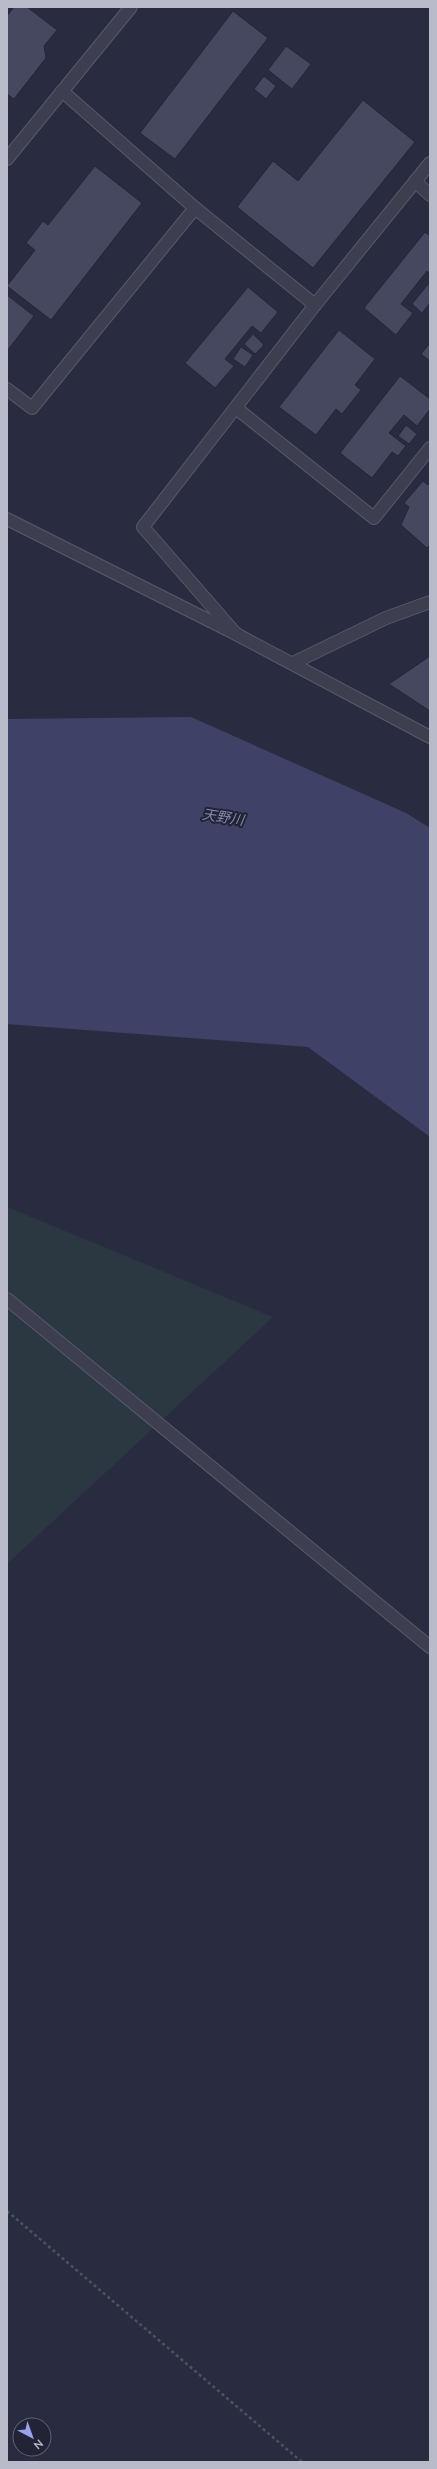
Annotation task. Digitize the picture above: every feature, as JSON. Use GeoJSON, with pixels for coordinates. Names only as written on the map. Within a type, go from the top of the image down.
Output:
{"type":"FeatureCollection","features":[{"type":"Feature","properties":{"kind":"street"},"geometry":{"type":"LineString","coordinates":[[7,160],[130,7]]}},
{"type":"Feature","properties":{"kind":"street"},"geometry":{"type":"LineString","coordinates":[[62,91],[195,208],[315,305]]}},
{"type":"Feature","properties":{"kind":"street"},"geometry":{"type":"LineString","coordinates":[[236,634],[143,527],[315,305],[430,162]]}},
{"type":"Feature","properties":{"kind":"street"},"geometry":{"type":"LineString","coordinates":[[415,181],[430,195]]}},
{"type":"Feature","properties":{"kind":"street"},"geometry":{"type":"LineString","coordinates":[[7,388],[32,408],[195,208]]}},
{"type":"Feature","properties":{"kind":"street"},"geometry":{"type":"LineString","coordinates":[[236,408],[374,518],[430,448]]}},
{"type":"Feature","properties":{"kind":"street"},"geometry":{"type":"LineString","coordinates":[[7,519],[236,634],[430,737]]}},
{"type":"Feature","properties":{"kind":"street"},"geometry":{"type":"LineString","coordinates":[[293,664],[386,618],[430,602]]}},
{"type":"Feature","properties":{"kind":"street"},"geometry":{"type":"LineString","coordinates":[[7,1299],[430,1647]]}},
{"type":"Feature","properties":{"kind":"path"},"geometry":{"type":"LineString","coordinates":[[7,2211],[302,2462]]}},
{"type":"Feature","properties":{"kind":"shaded area"},"geometry":{"type":"Polygon","coordinates":[[[7,1207],[273,1317],[7,1564],[7,1207]]]}},
{"type":"Feature","properties":{"kind":"water","name":"天野川"},"geometry":{"type":"Polygon","coordinates":[[[191,717],[406,813],[430,828],[430,1137],[308,1047],[7,1024],[7,719],[191,717]]]}},
{"type":"Feature","properties":{"kind":"building"},"geometry":{"type":"Polygon","coordinates":[[[14,7],[27,7],[57,30],[44,46],[46,58],[14,99],[7,94],[7,16],[14,7]]]}},
{"type":"Feature","properties":{"kind":"building"},"geometry":{"type":"Polygon","coordinates":[[[233,11],[268,38],[175,159],[140,133],[233,11]]]}},
{"type":"Feature","properties":{"kind":"building"},"geometry":{"type":"Polygon","coordinates":[[[286,46],[311,64],[292,89],[268,70],[286,46]]]}},
{"type":"Feature","properties":{"kind":"building"},"geometry":{"type":"Polygon","coordinates":[[[264,76],[276,86],[266,99],[254,89],[264,76]]]}},
{"type":"Feature","properties":{"kind":"building"},"geometry":{"type":"Polygon","coordinates":[[[363,100],[415,142],[313,268],[237,207],[273,161],[298,181],[363,100]]]}},
{"type":"Feature","properties":{"kind":"building"},"geometry":{"type":"Polygon","coordinates":[[[95,166],[142,203],[51,320],[7,286],[35,250],[26,243],[43,221],[48,225],[95,166]]]}},
{"type":"Feature","properties":{"kind":"building"},"geometry":{"type":"Polygon","coordinates":[[[425,232],[430,236],[430,274],[427,271],[401,304],[413,313],[396,335],[364,308],[425,232]]]}},
{"type":"Feature","properties":{"kind":"building"},"geometry":{"type":"Polygon","coordinates":[[[429,283],[430,303],[422,313],[412,304],[429,283]]]}},
{"type":"Feature","properties":{"kind":"building"},"geometry":{"type":"Polygon","coordinates":[[[248,287],[278,312],[261,333],[252,326],[225,359],[234,366],[215,388],[185,363],[248,287]]]}},
{"type":"Feature","properties":{"kind":"building"},"geometry":{"type":"Polygon","coordinates":[[[7,295],[34,316],[7,351],[7,295]]]}},
{"type":"Feature","properties":{"kind":"building"},"geometry":{"type":"Polygon","coordinates":[[[339,330],[375,359],[355,385],[361,390],[342,414],[336,409],[316,435],[279,407],[339,330]]]}},
{"type":"Feature","properties":{"kind":"building"},"geometry":{"type":"Polygon","coordinates":[[[253,334],[264,345],[255,354],[244,344],[253,334]]]}},
{"type":"Feature","properties":{"kind":"building"},"geometry":{"type":"Polygon","coordinates":[[[430,343],[430,361],[421,354],[430,343]]]}},
{"type":"Feature","properties":{"kind":"building"},"geometry":{"type":"Polygon","coordinates":[[[241,347],[253,355],[245,367],[233,359],[241,347]]]}},
{"type":"Feature","properties":{"kind":"building"},"geometry":{"type":"Polygon","coordinates":[[[400,376],[430,399],[430,409],[417,426],[404,415],[389,433],[406,446],[398,456],[392,452],[372,478],[340,453],[400,376]]]}},
{"type":"Feature","properties":{"kind":"building"},"geometry":{"type":"Polygon","coordinates":[[[406,425],[417,434],[409,444],[398,436],[406,425]]]}},
{"type":"Feature","properties":{"kind":"building"},"geometry":{"type":"Polygon","coordinates":[[[423,481],[428,485],[430,483],[430,545],[427,548],[401,525],[409,507],[404,503],[423,481]]]}},
{"type":"Feature","properties":{"kind":"building"},"geometry":{"type":"Polygon","coordinates":[[[430,656],[430,711],[389,684],[430,656]]]}}]}
